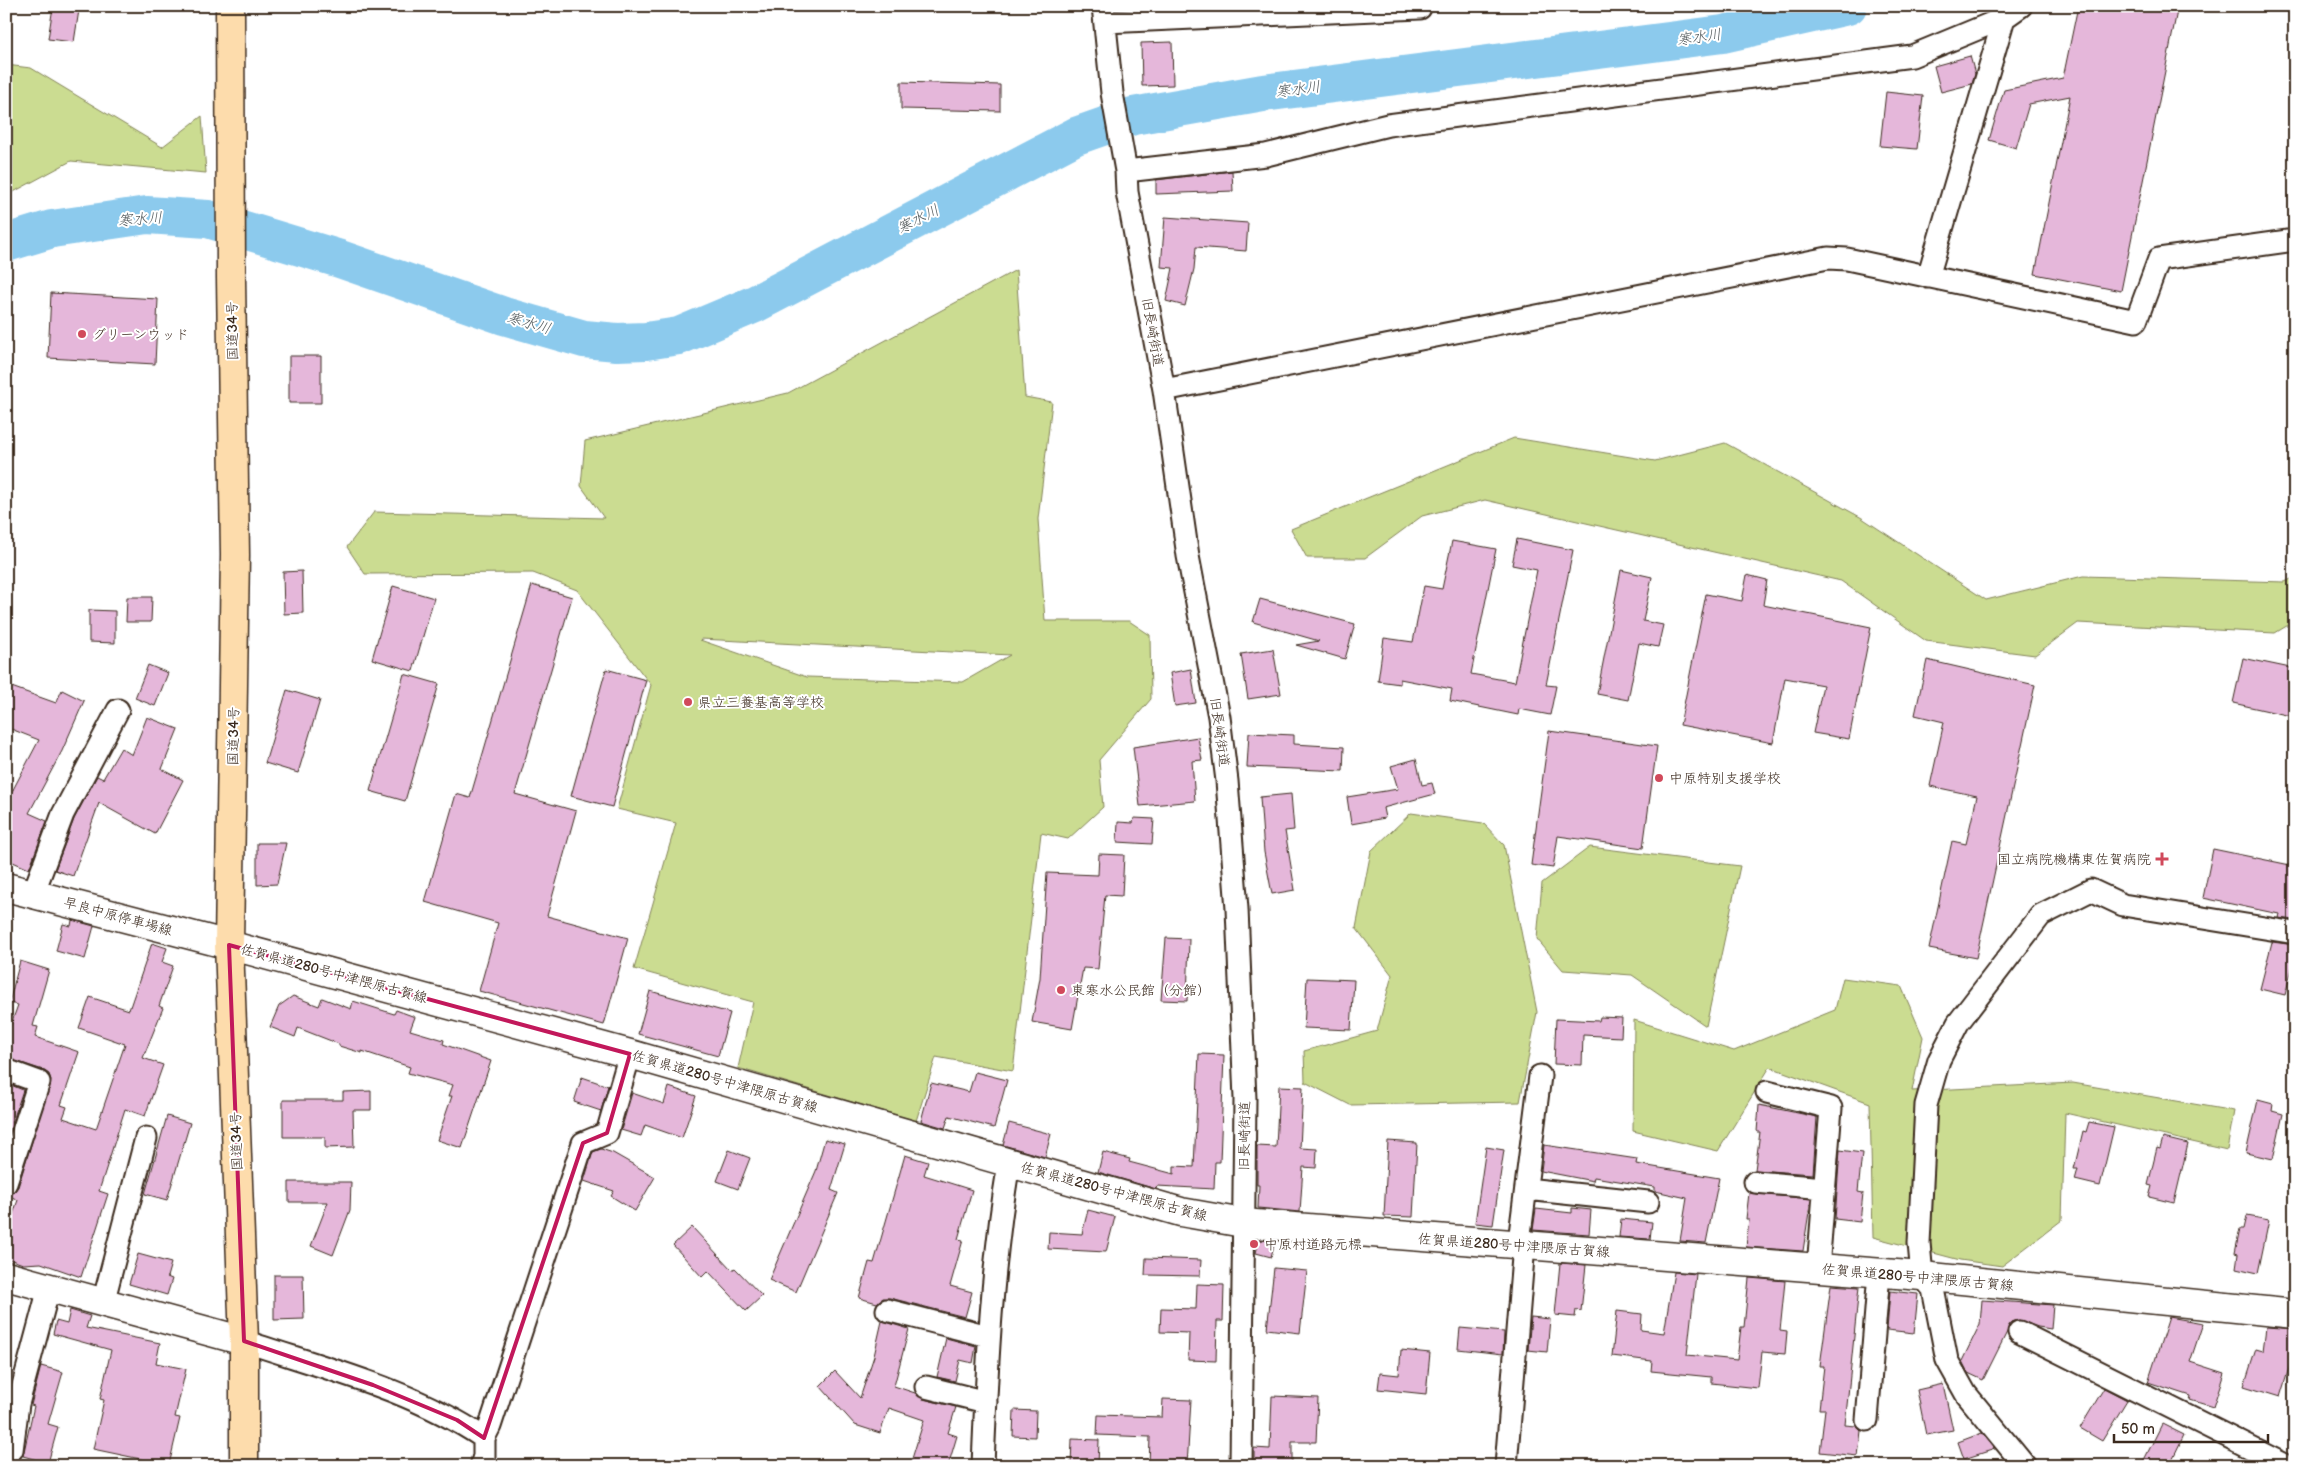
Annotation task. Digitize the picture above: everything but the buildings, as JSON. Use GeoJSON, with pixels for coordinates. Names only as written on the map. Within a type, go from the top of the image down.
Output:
{"type":"FeatureCollection","features":[{"type":"Feature","properties":{"kind":"highway","name":"国道34号"},"geometry":{"type":"LineString","coordinates":[[230,6],[235,554],[229,945],[244,1341],[244,1466]]}},
{"type":"Feature","properties":{"kind":"main road","name":"早良中原停車場線"},"geometry":{"type":"LineString","coordinates":[[6,887],[229,945]]}},
{"type":"Feature","properties":{"kind":"main road","name":"佐賀県道280号中津隈原古賀線"},"geometry":{"type":"LineString","coordinates":[[229,945],[630,1054],[1181,1212],[1243,1223],[1922,1276],[2295,1314]]}},
{"type":"Feature","properties":{"kind":"main road"},"geometry":{"type":"LineString","coordinates":[[6,1276],[244,1341]]}},
{"type":"Feature","properties":{"kind":"street"},"geometry":{"type":"LineString","coordinates":[[1104,14],[1420,8],[1420,6]]}},
{"type":"Feature","properties":{"kind":"street"},"geometry":{"type":"LineString","coordinates":[[1126,171],[1266,155],[1388,125],[1912,56],[2013,12]]}},
{"type":"Feature","properties":{"kind":"street"},"geometry":{"type":"LineString","coordinates":[[1928,277],[2013,12]]}},
{"type":"Feature","properties":{"kind":"street","name":"旧長崎街道"},"geometry":{"type":"LineString","coordinates":[[1104,14],[1112,92],[1126,171],[1127,192],[1164,390],[1188,556],[1219,717],[1227,781],[1238,909],[1245,1099],[1241,1466]]}},
{"type":"Feature","properties":{"kind":"street"},"geometry":{"type":"LineString","coordinates":[[1164,390],[1828,258],[1847,260],[2136,321],[2159,259],[2295,240]]}},
{"type":"Feature","properties":{"kind":"street"},"geometry":{"type":"LineString","coordinates":[[33,894],[63,814],[118,710]]}},
{"type":"Feature","properties":{"kind":"street"},"geometry":{"type":"LineString","coordinates":[[2025,1466],[1966,1394],[1947,1360],[1933,1289],[1922,1276],[1919,1243],[1926,1105],[1939,1060],[1958,1024],[2041,915],[2091,890],[2123,905],[2295,932]]}},
{"type":"Feature","properties":{"kind":"street"},"geometry":{"type":"LineString","coordinates":[[481,1466],[484,1456],[484,1438],[490,1426],[583,1143],[607,1133],[630,1054]]}},
{"type":"Feature","properties":{"kind":"street"},"geometry":{"type":"LineString","coordinates":[[6,1070],[39,1082],[6,1183]]}},
{"type":"Feature","properties":{"kind":"street"},"geometry":{"type":"LineString","coordinates":[[1506,1466],[1524,1245],[1520,1234],[1540,1076]]}},
{"type":"Feature","properties":{"kind":"street"},"geometry":{"type":"LineString","coordinates":[[1767,1092],[1831,1108],[1818,1268]]}},
{"type":"Feature","properties":{"kind":"street"},"geometry":{"type":"LineString","coordinates":[[103,1302],[146,1138]]}},
{"type":"Feature","properties":{"kind":"street"},"geometry":{"type":"LineString","coordinates":[[983,1466],[988,1336],[999,1224],[1009,1163]]}},
{"type":"Feature","properties":{"kind":"street"},"geometry":{"type":"LineString","coordinates":[[1755,1182],[1825,1188]]}},
{"type":"Feature","properties":{"kind":"street"},"geometry":{"type":"LineString","coordinates":[[1526,1189],[1648,1202]]}},
{"type":"Feature","properties":{"kind":"street"},"geometry":{"type":"LineString","coordinates":[[1867,1420],[1879,1273]]}},
{"type":"Feature","properties":{"kind":"street"},"geometry":{"type":"LineString","coordinates":[[12,1450],[18,1404],[49,1288]]}},
{"type":"Feature","properties":{"kind":"street"},"geometry":{"type":"LineString","coordinates":[[887,1310],[988,1336]]}},
{"type":"Feature","properties":{"kind":"street"},"geometry":{"type":"LineString","coordinates":[[2019,1332],[2286,1466]]}},
{"type":"Feature","properties":{"kind":"street"},"geometry":{"type":"LineString","coordinates":[[244,1341],[373,1384],[457,1420],[484,1438]]}},
{"type":"Feature","properties":{"kind":"street"},"geometry":{"type":"LineString","coordinates":[[926,1387],[986,1402]]}},
{"type":"Feature","properties":{"kind":"highlighted area"},"geometry":{"type":"Polygon","coordinates":[[[229,945],[630,1054],[607,1133],[583,1143],[484,1438],[457,1420],[373,1385],[244,1341],[229,945]]]}},
{"type":"Feature","properties":{"kind":"green space"},"geometry":{"type":"Polygon","coordinates":[[[6,65],[31,68],[162,147],[202,116],[206,173],[71,161],[6,196],[6,65]]]}},
{"type":"Feature","properties":{"kind":"green space","name":"県立三養基高等学校"},"geometry":{"type":"Polygon","coordinates":[[[1016,270],[1025,397],[1052,402],[1038,519],[1045,621],[1129,621],[1150,635],[1151,699],[1099,760],[1103,807],[1068,839],[1041,833],[1013,1071],[936,1057],[916,1121],[738,1068],[753,1002],[634,969],[676,823],[617,809],[651,685],[577,590],[533,573],[365,574],[347,547],[374,512],[604,518],[581,486],[585,441],[788,393],[1016,270]],[[701,639],[807,677],[963,682],[1010,655],[701,639]]]}},
{"type":"Feature","properties":{"kind":"green space"},"geometry":{"type":"Polygon","coordinates":[[[1514,438],[1655,461],[1725,443],[1862,518],[1986,600],[2083,576],[2285,582],[2295,577],[2295,621],[2275,633],[2078,623],[2035,655],[1926,641],[1841,581],[1485,500],[1422,516],[1365,558],[1307,558],[1291,529],[1514,438]]]}},
{"type":"Feature","properties":{"kind":"green space"},"geometry":{"type":"Polygon","coordinates":[[[1411,813],[1483,823],[1504,845],[1537,1012],[1520,1102],[1350,1105],[1305,1082],[1304,1051],[1377,1031],[1392,975],[1356,928],[1371,851],[1411,813]]]}},
{"type":"Feature","properties":{"kind":"green space"},"geometry":{"type":"Polygon","coordinates":[[[1590,847],[1740,866],[1706,1026],[1632,975],[1563,970],[1537,939],[1542,883],[1590,847]]]}},
{"type":"Feature","properties":{"kind":"green space"},"geometry":{"type":"Polygon","coordinates":[[[1843,978],[1901,986],[1923,1037],[1912,1091],[2073,1083],[2234,1111],[2227,1150],[2065,1113],[2062,1220],[2002,1266],[1960,1260],[1873,1237],[1870,1103],[1770,1067],[1718,1151],[1633,1131],[1634,1020],[1734,1051],[1835,1010],[1843,978]]]}},
{"type":"Feature","properties":{"kind":"waterway","name":"寒水川"},"geometry":{"type":"LineString","coordinates":[[6,243],[52,229],[147,215],[208,219],[340,259],[504,316],[584,339],[617,342],[646,341],[679,336],[755,304],[1076,136],[1133,116],[1263,93],[1723,34],[1848,6]]}},
{"type":"Feature","properties":{"kind":"place","name":"グリーンウッド"},"geometry":{"type":"Point","coordinates":[82,334]}},
{"type":"Feature","properties":{"kind":"place","name":"県立三養基高等学校"},"geometry":{"type":"Point","coordinates":[688,702]}},
{"type":"Feature","properties":{"kind":"place","name":"中原特別支援学校"},"geometry":{"type":"Point","coordinates":[1659,778]}},
{"type":"Feature","properties":{"kind":"place","name":"国立病院機構東佐賀病院"},"geometry":{"type":"Point","coordinates":[2162,859]}},
{"type":"Feature","properties":{"kind":"place","name":"東寒水公民館（分館）"},"geometry":{"type":"Point","coordinates":[1061,990]}},
{"type":"Feature","properties":{"kind":"place","name":"中原村道路元標"},"geometry":{"type":"Point","coordinates":[1254,1244]}}]}
